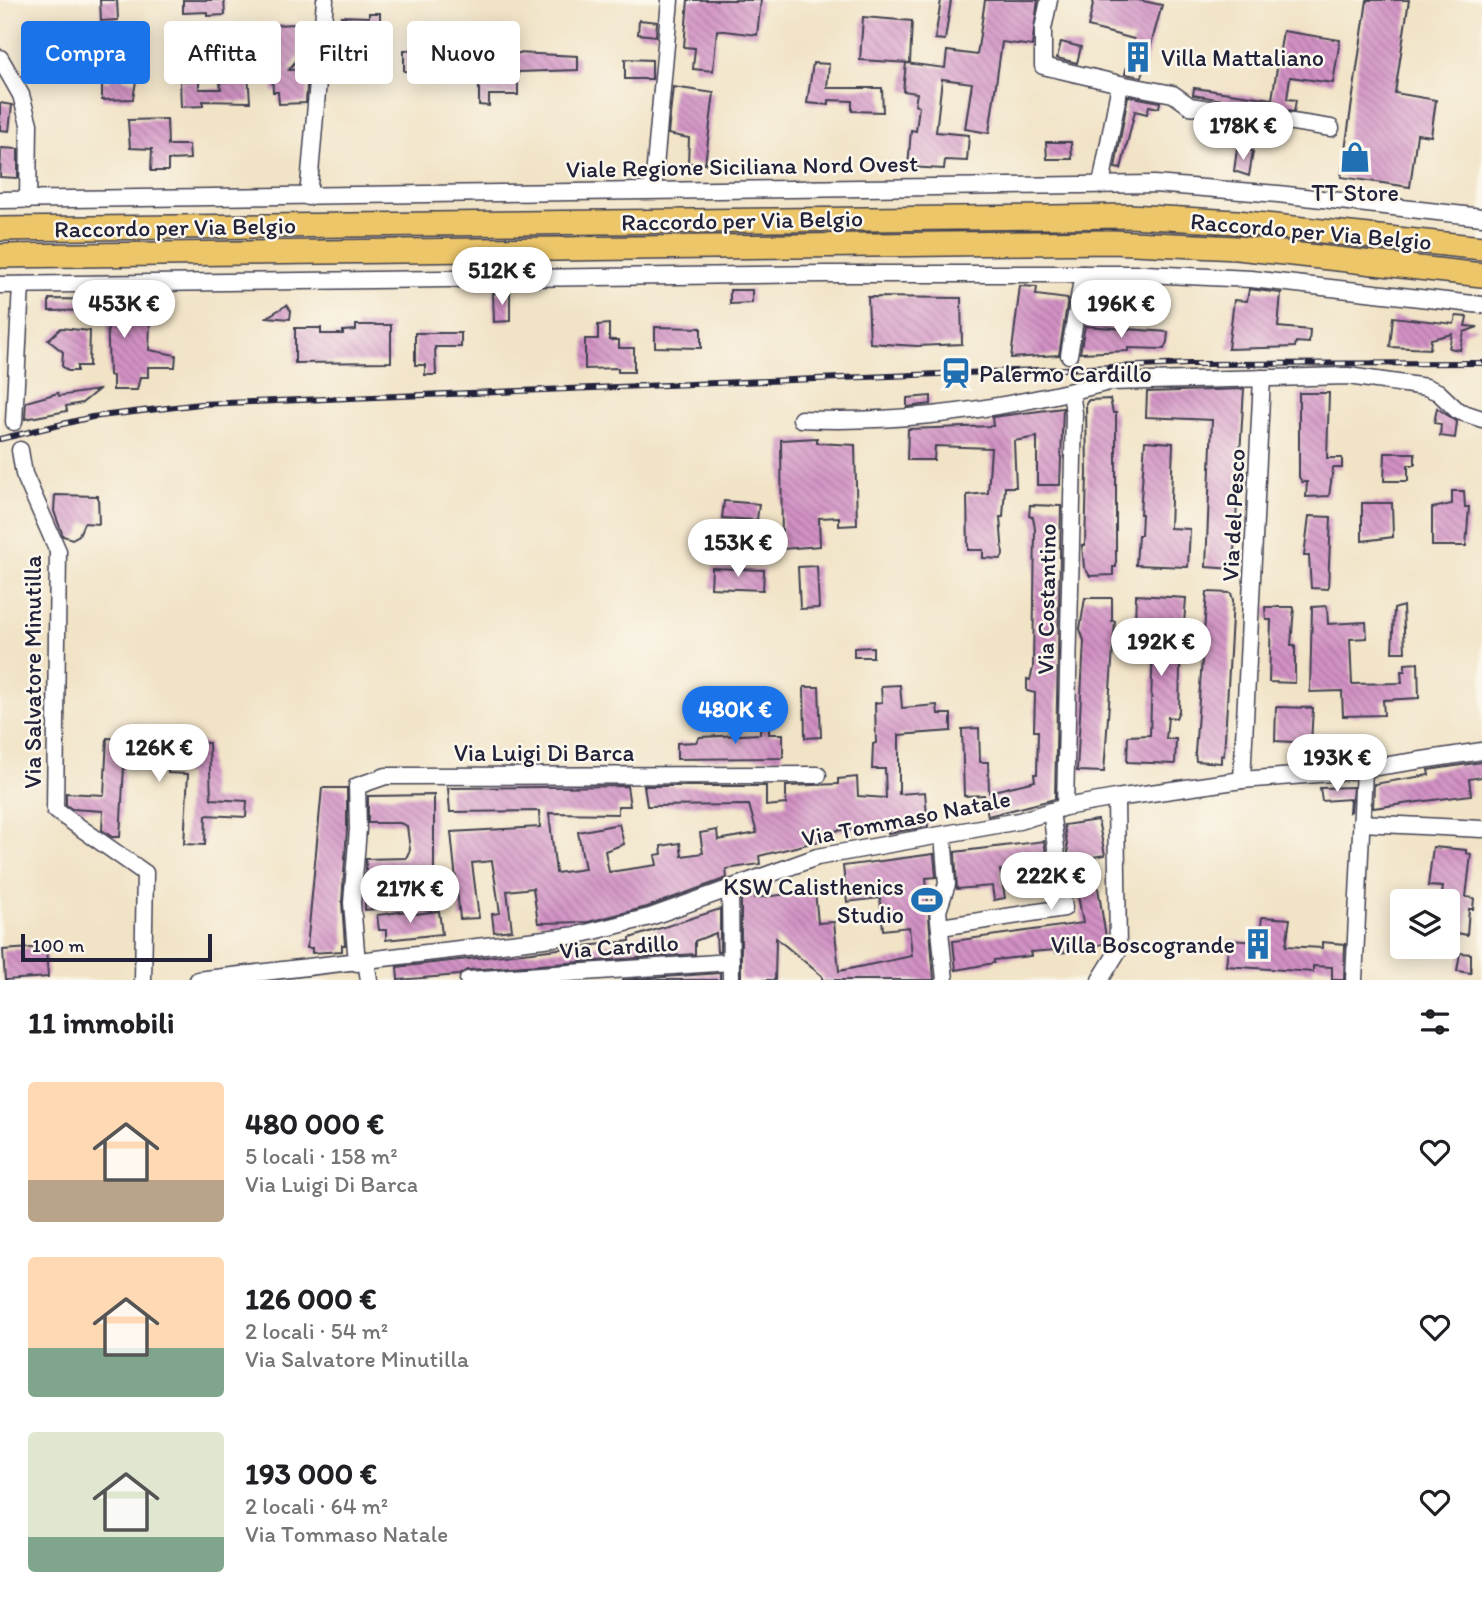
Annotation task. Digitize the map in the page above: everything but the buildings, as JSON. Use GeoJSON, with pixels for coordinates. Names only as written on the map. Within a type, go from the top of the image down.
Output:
{"type":"FeatureCollection","features":[{"type":"Feature","properties":{"kind":"highway","name":"Raccordo per Via Belgio"},"geometry":{"type":"LineString","coordinates":[[0,229],[1129,216],[1237,222],[1482,248]]}},
{"type":"Feature","properties":{"kind":"highway"},"geometry":{"type":"LineString","coordinates":[[0,223],[44,229]]}},
{"type":"Feature","properties":{"kind":"highway","name":"Raccordo per Via Belgio"},"geometry":{"type":"LineString","coordinates":[[0,257],[1112,242],[1250,249],[1482,275]]}},
{"type":"Feature","properties":{"kind":"street"},"geometry":{"type":"LineString","coordinates":[[308,197],[325,0]]}},
{"type":"Feature","properties":{"kind":"street"},"geometry":{"type":"LineString","coordinates":[[653,189],[670,0]]}},
{"type":"Feature","properties":{"kind":"street"},"geometry":{"type":"LineString","coordinates":[[1049,0],[1043,29],[1043,66],[1172,94],[1190,106],[1331,128]]}},
{"type":"Feature","properties":{"kind":"street"},"geometry":{"type":"LineString","coordinates":[[0,58],[21,95],[29,124],[28,200]]}},
{"type":"Feature","properties":{"kind":"street"},"geometry":{"type":"LineString","coordinates":[[1101,185],[1120,84]]}},
{"type":"Feature","properties":{"kind":"street","name":"Viale Regione Siciliana Nord Ovest"},"geometry":{"type":"LineString","coordinates":[[0,200],[1154,184],[1278,194],[1482,217]]}},
{"type":"Feature","properties":{"kind":"street"},"geometry":{"type":"LineString","coordinates":[[1069,355],[1083,274]]}},
{"type":"Feature","properties":{"kind":"street"},"geometry":{"type":"LineString","coordinates":[[0,285],[1083,274],[1251,279],[1482,305]]}},
{"type":"Feature","properties":{"kind":"street"},"geometry":{"type":"LineString","coordinates":[[14,422],[21,285]]}},
{"type":"Feature","properties":{"kind":"street"},"geometry":{"type":"LineString","coordinates":[[801,419],[859,422],[931,416],[1110,383],[1348,376],[1426,387],[1438,392],[1458,411],[1482,419]]}},
{"type":"Feature","properties":{"kind":"street","name":"Via del Pesco"},"geometry":{"type":"LineString","coordinates":[[1242,780],[1262,378]]}},
{"type":"Feature","properties":{"kind":"street","name":"Via Costantino"},"geometry":{"type":"LineString","coordinates":[[941,926],[1064,908],[1058,809],[1073,425],[1071,392]]}},
{"type":"Feature","properties":{"kind":"street","name":"Via Salvatore Minutilla"},"geometry":{"type":"LineString","coordinates":[[20,450],[24,474],[58,551],[55,810],[145,873],[143,980]]}},
{"type":"Feature","properties":{"kind":"street","name":"Via Tommaso Natale"},"geometry":{"type":"LineString","coordinates":[[198,980],[354,967],[614,928],[817,857],[943,835],[1116,798],[1242,780],[1364,769],[1482,751]]}},
{"type":"Feature","properties":{"kind":"street"},"geometry":{"type":"LineString","coordinates":[[1354,980],[1364,769]]}},
{"type":"Feature","properties":{"kind":"street","name":"Via Luigi Di Barca"},"geometry":{"type":"LineString","coordinates":[[354,967],[352,903],[358,829],[357,786],[386,776],[818,775]]}},
{"type":"Feature","properties":{"kind":"street"},"geometry":{"type":"LineString","coordinates":[[1100,980],[1118,951],[1116,798]]}},
{"type":"Feature","properties":{"kind":"street"},"geometry":{"type":"LineString","coordinates":[[1361,823],[1482,829]]}},
{"type":"Feature","properties":{"kind":"street"},"geometry":{"type":"LineString","coordinates":[[943,835],[947,884],[938,911],[945,980]]}},
{"type":"Feature","properties":{"kind":"street"},"geometry":{"type":"LineString","coordinates":[[730,888],[732,980]]}},
{"type":"Feature","properties":{"kind":"street","name":"Via Cardillo"},"geometry":{"type":"LineString","coordinates":[[468,980],[731,962]]}},
{"type":"Feature","properties":{"kind":"street"},"geometry":{"type":"LineString","coordinates":[[354,967],[369,980]]}},
{"type":"Feature","properties":{"kind":"railway"},"geometry":{"type":"LineString","coordinates":[[0,439],[92,417],[200,404],[1188,364],[1482,363]]}},
{"type":"Feature","properties":{"kind":"place","name":"Villa Mattaliano"},"geometry":{"type":"Point","coordinates":[1138,57]}},
{"type":"Feature","properties":{"kind":"place","name":"TT Store"},"geometry":{"type":"Point","coordinates":[1355,157]}},
{"type":"Feature","properties":{"kind":"place","name":"Palermo Cardillo"},"geometry":{"type":"Point","coordinates":[956,373]}},
{"type":"Feature","properties":{"kind":"place","name":"KSW Calisthenics Studio"},"geometry":{"type":"Point","coordinates":[927,900]}},
{"type":"Feature","properties":{"kind":"place","name":"Villa Boscogrande"},"geometry":{"type":"Point","coordinates":[1258,944]}}]}
